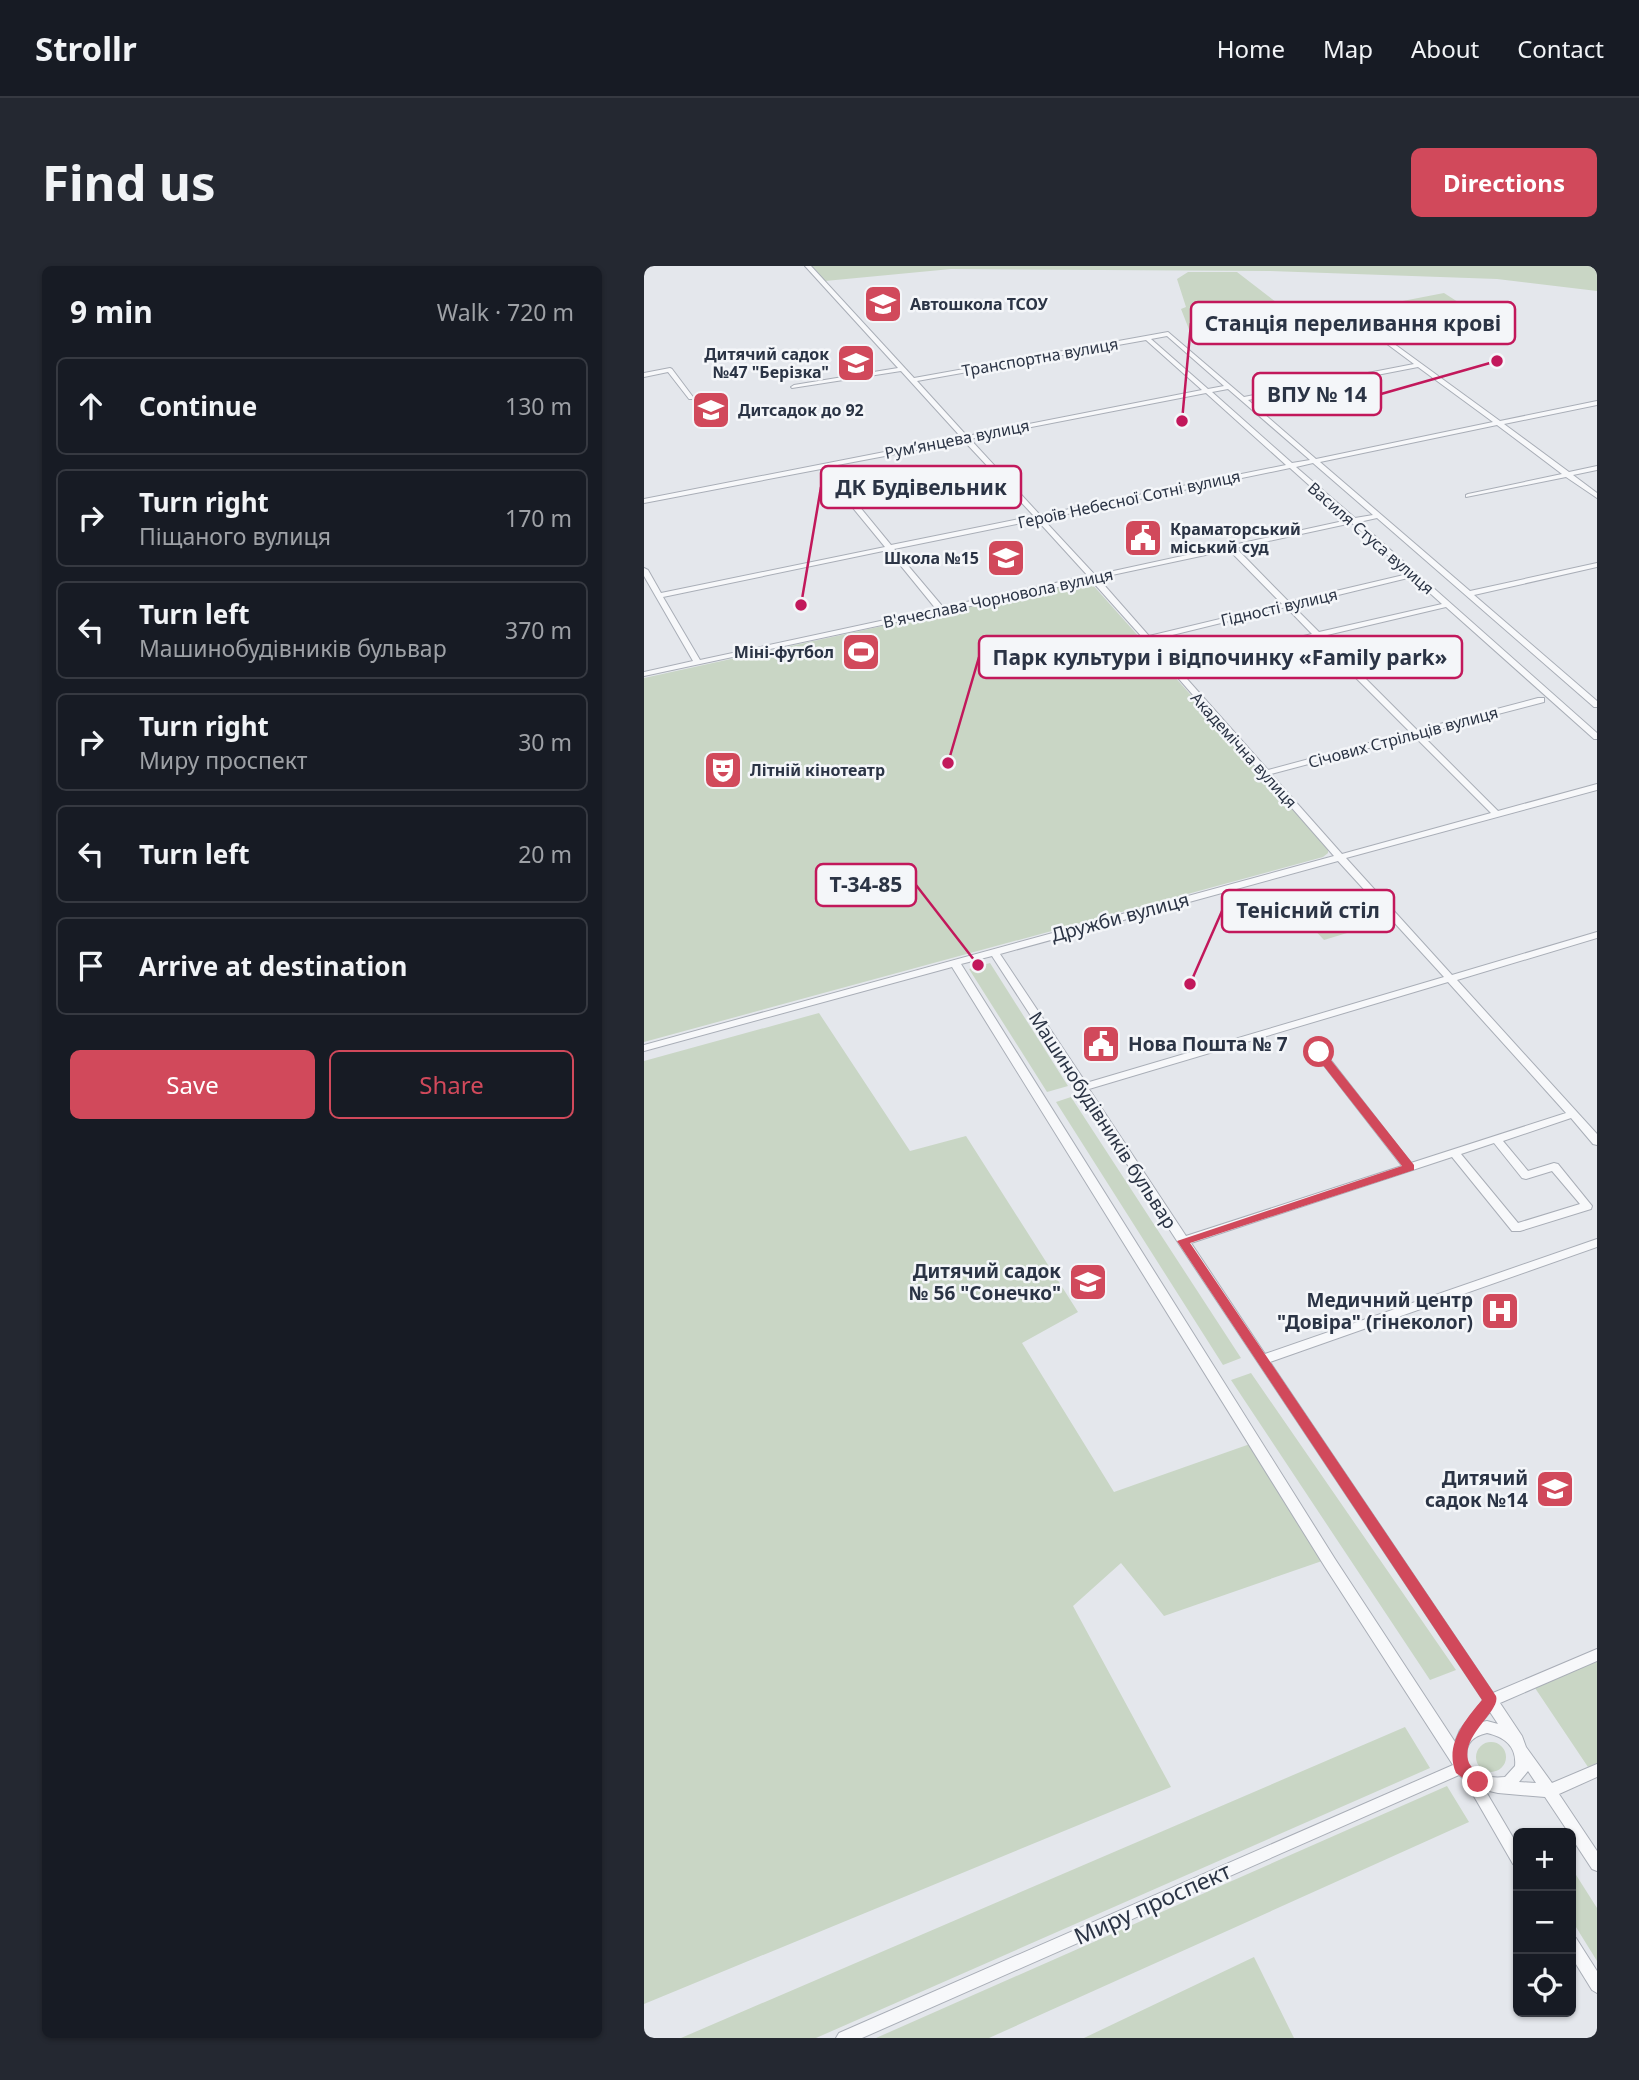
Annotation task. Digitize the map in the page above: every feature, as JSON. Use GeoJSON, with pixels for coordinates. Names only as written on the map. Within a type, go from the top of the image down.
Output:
{"type":"FeatureCollection","features":[{"type":"Feature","properties":{"kind":"street","name":"Академічна вулиця"},"geometry":{"type":"LineString","coordinates":[[808,266],[1036,519],[1093,577],[1340,857],[1597,1140]]}},
{"type":"Feature","properties":{"kind":"street"},"geometry":{"type":"LineString","coordinates":[[1338,305],[1597,496]]}},
{"type":"Feature","properties":{"kind":"street","name":"Транспортна вулиця"},"geometry":{"type":"LineString","coordinates":[[912,380],[1168,334]]}},
{"type":"Feature","properties":{"kind":"street","name":"Василя Стуса вулиця"},"geometry":{"type":"LineString","coordinates":[[1168,334],[1597,705]]}},
{"type":"Feature","properties":{"kind":"street","name":"Василя Стуса вулиця"},"geometry":{"type":"LineString","coordinates":[[1147,338],[1597,737]]}},
{"type":"Feature","properties":{"kind":"street"},"geometry":{"type":"LineString","coordinates":[[1243,399],[1420,365]]}},
{"type":"Feature","properties":{"kind":"street"},"geometry":{"type":"LineString","coordinates":[[794,387],[902,369]]}},
{"type":"Feature","properties":{"kind":"street"},"geometry":{"type":"LineString","coordinates":[[644,375],[670,370],[691,398]]}},
{"type":"Feature","properties":{"kind":"street","name":"Рум’янцева вулиця"},"geometry":{"type":"LineString","coordinates":[[644,501],[1229,387]]}},
{"type":"Feature","properties":{"kind":"street","name":"Героїв Небесної Сотні вулиця"},"geometry":{"type":"LineString","coordinates":[[660,595],[1597,403]]}},
{"type":"Feature","properties":{"kind":"street"},"geometry":{"type":"LineString","coordinates":[[822,466],[941,610]]}},
{"type":"Feature","properties":{"kind":"street"},"geometry":{"type":"LineString","coordinates":[[1468,496],[1597,468]]}},
{"type":"Feature","properties":{"kind":"street","name":"В'ячеслава Чорновола вулиця"},"geometry":{"type":"LineString","coordinates":[[644,674],[1376,516]]}},
{"type":"Feature","properties":{"kind":"street"},"geometry":{"type":"LineString","coordinates":[[1230,547],[1496,814]]}},
{"type":"Feature","properties":{"kind":"street"},"geometry":{"type":"LineString","coordinates":[[1468,594],[1597,565]]}},
{"type":"Feature","properties":{"kind":"street"},"geometry":{"type":"LineString","coordinates":[[644,570],[698,663]]}},
{"type":"Feature","properties":{"kind":"street","name":"Гідності вулиця"},"geometry":{"type":"LineString","coordinates":[[1145,639],[1412,575]]}},
{"type":"Feature","properties":{"kind":"street"},"geometry":{"type":"LineString","coordinates":[[1172,669],[1446,605]]}},
{"type":"Feature","properties":{"kind":"street","name":"Січових Стрільців вулиця"},"geometry":{"type":"LineString","coordinates":[[1265,773],[1541,700]]}},
{"type":"Feature","properties":{"kind":"street","name":"Дружби вулиця"},"geometry":{"type":"LineString","coordinates":[[644,1048],[1597,787]]}},
{"type":"Feature","properties":{"kind":"street"},"geometry":{"type":"LineString","coordinates":[[1082,1088],[1597,935]]}},
{"type":"Feature","properties":{"kind":"street","name":"Машинобудівників бульвар"},"geometry":{"type":"LineString","coordinates":[[994,952],[1597,1864]]}},
{"type":"Feature","properties":{"kind":"street","name":"Машинобудівників бульвар"},"geometry":{"type":"LineString","coordinates":[[955,962],[1330,1563],[1463,1767],[1513,1851]]}},
{"type":"Feature","properties":{"kind":"street"},"geometry":{"type":"LineString","coordinates":[[1319,1052],[1409,1167]]}},
{"type":"Feature","properties":{"kind":"street"},"geometry":{"type":"LineString","coordinates":[[1183,1241],[1573,1114]]}},
{"type":"Feature","properties":{"kind":"street"},"geometry":{"type":"LineString","coordinates":[[1454,1153],[1516,1228],[1587,1206],[1554,1167],[1526,1175],[1496,1139]]}},
{"type":"Feature","properties":{"kind":"street"},"geometry":{"type":"LineString","coordinates":[[1262,1360],[1597,1243]]}},
{"type":"Feature","properties":{"kind":"street"},"geometry":{"type":"LineString","coordinates":[[1597,1655],[1491,1700],[1462,1740],[1463,1767],[1488,1785],[1530,1792],[1549,1791],[1597,1770]]}},
{"type":"Feature","properties":{"kind":"street"},"geometry":{"type":"LineString","coordinates":[[1462,1740],[1468,1733],[1487,1727],[1508,1733],[1519,1745],[1522,1769],[1517,1777],[1509,1783],[1488,1785]]}},
{"type":"Feature","properties":{"kind":"street","name":"Миру проспект"},"geometry":{"type":"LineString","coordinates":[[844,2038],[1463,1767]]}},
{"type":"Feature","properties":{"kind":"street"},"geometry":{"type":"LineString","coordinates":[[1576,1951],[1597,1985]]}},
{"type":"Feature","properties":{"kind":"green space"},"geometry":{"type":"Polygon","coordinates":[[[812,266],[1597,266],[1597,291],[1497,279],[1270,271],[951,269],[825,281],[812,266]]]}},
{"type":"Feature","properties":{"kind":"green space"},"geometry":{"type":"Polygon","coordinates":[[[1188,272],[1237,272],[1298,319],[1192,337],[1181,309],[1186,307],[1177,279],[1188,272]]]}},
{"type":"Feature","properties":{"kind":"green space"},"geometry":{"type":"Polygon","coordinates":[[[1444,293],[1494,325],[1399,344],[1351,311],[1444,293]]]}},
{"type":"Feature","properties":{"kind":"green space"},"geometry":{"type":"Polygon","coordinates":[[[1084,582],[1092,584],[1328,849],[1328,853],[1323,857],[644,1042],[644,678],[1084,582]]]}},
{"type":"Feature","properties":{"kind":"green space"},"geometry":{"type":"Polygon","coordinates":[[[1332,917],[1347,933],[1324,940],[1309,924],[1332,917]]]}},
{"type":"Feature","properties":{"kind":"green space"},"geometry":{"type":"Polygon","coordinates":[[[990,963],[1068,1086],[1047,1092],[969,969],[990,963]]]}},
{"type":"Feature","properties":{"kind":"green space"},"geometry":{"type":"Polygon","coordinates":[[[819,1013],[910,1151],[966,1136],[1078,1312],[1022,1343],[1114,1492],[1250,1444],[1322,1561],[1164,1616],[1121,1563],[1073,1606],[1171,1787],[644,2004],[644,1061],[819,1013]]]}},
{"type":"Feature","properties":{"kind":"green space"},"geometry":{"type":"Polygon","coordinates":[[[1071,1097],[1241,1358],[1223,1365],[1056,1102],[1071,1097]]]}},
{"type":"Feature","properties":{"kind":"green space"},"geometry":{"type":"Polygon","coordinates":[[[1251,1373],[1456,1670],[1430,1680],[1231,1380],[1251,1373]]]}},
{"type":"Feature","properties":{"kind":"green space"},"geometry":{"type":"Polygon","coordinates":[[[1597,1661],[1597,1763],[1588,1767],[1535,1688],[1597,1661]]]}},
{"type":"Feature","properties":{"kind":"green space"},"geometry":{"type":"Polygon","coordinates":[[[1405,1727],[1430,1768],[816,2038],[681,2038],[1405,1727]]]}},
{"type":"Feature","properties":{"kind":"green space"},"geometry":{"type":"Polygon","coordinates":[[[1491,1742],[1502,1746],[1506,1757],[1502,1768],[1491,1772],[1480,1768],[1476,1757],[1480,1746],[1491,1742]]]}},
{"type":"Feature","properties":{"kind":"green space"},"geometry":{"type":"Polygon","coordinates":[[[1447,1786],[1469,1822],[989,2038],[876,2038],[1447,1786]]]}},
{"type":"Feature","properties":{"kind":"green space"},"geometry":{"type":"Polygon","coordinates":[[[1576,1875],[1597,1908],[1597,1961],[1576,1927],[1576,1875]]]}},
{"type":"Feature","properties":{"kind":"green space"},"geometry":{"type":"Polygon","coordinates":[[[1254,1957],[1294,2038],[1084,2038],[1254,1957]]]}},
{"type":"Feature","properties":{"kind":"place","name":"Автошкола ТСОУ"},"geometry":{"type":"Point","coordinates":[883,304]}},
{"type":"Feature","properties":{"kind":"place","name":"ВПУ № 14"},"geometry":{"type":"Point","coordinates":[1497,361]}},
{"type":"Feature","properties":{"kind":"place","name":"Дитячий садок №47 \"Берізка\""},"geometry":{"type":"Point","coordinates":[856,363]}},
{"type":"Feature","properties":{"kind":"place","name":"Дитсадок до 92"},"geometry":{"type":"Point","coordinates":[711,410]}},
{"type":"Feature","properties":{"kind":"place","name":"Станція переливання крові"},"geometry":{"type":"Point","coordinates":[1182,421]}},
{"type":"Feature","properties":{"kind":"place","name":"Краматорський міський суд"},"geometry":{"type":"Point","coordinates":[1143,538]}},
{"type":"Feature","properties":{"kind":"place","name":"Школа №15"},"geometry":{"type":"Point","coordinates":[1006,558]}},
{"type":"Feature","properties":{"kind":"place","name":"ДК Будівельник"},"geometry":{"type":"Point","coordinates":[801,605]}},
{"type":"Feature","properties":{"kind":"place","name":"Міні-футбол"},"geometry":{"type":"Point","coordinates":[861,652]}},
{"type":"Feature","properties":{"kind":"place","name":"Парк культури і відпочинку «Family park»"},"geometry":{"type":"Point","coordinates":[948,763]}},
{"type":"Feature","properties":{"kind":"place","name":"Літній кінотеатр"},"geometry":{"type":"Point","coordinates":[723,770]}},
{"type":"Feature","properties":{"kind":"place","name":"Т-34-85"},"geometry":{"type":"Point","coordinates":[978,965]}},
{"type":"Feature","properties":{"kind":"place","name":"Тенісний стіл"},"geometry":{"type":"Point","coordinates":[1190,984]}},
{"type":"Feature","properties":{"kind":"place","name":"Нова Пошта № 7"},"geometry":{"type":"Point","coordinates":[1101,1044]}},
{"type":"Feature","properties":{"kind":"place","name":"Дитячий садок № 56 \"Сонечко\""},"geometry":{"type":"Point","coordinates":[1088,1282]}},
{"type":"Feature","properties":{"kind":"place","name":"Медичний центр \"Довіра\" (гінеколог)"},"geometry":{"type":"Point","coordinates":[1500,1311]}},
{"type":"Feature","properties":{"kind":"place","name":"Дитячий садок №14"},"geometry":{"type":"Point","coordinates":[1555,1489]}},
{"type":"Feature","properties":{"kind":"route"},"geometry":{"type":"LineString","coordinates":[[1319,1052],[1409,1167],[1183,1241],[1491,1700],[1474,1720],[1459,1748],[1461,1768],[1478,1782]]}}]}
